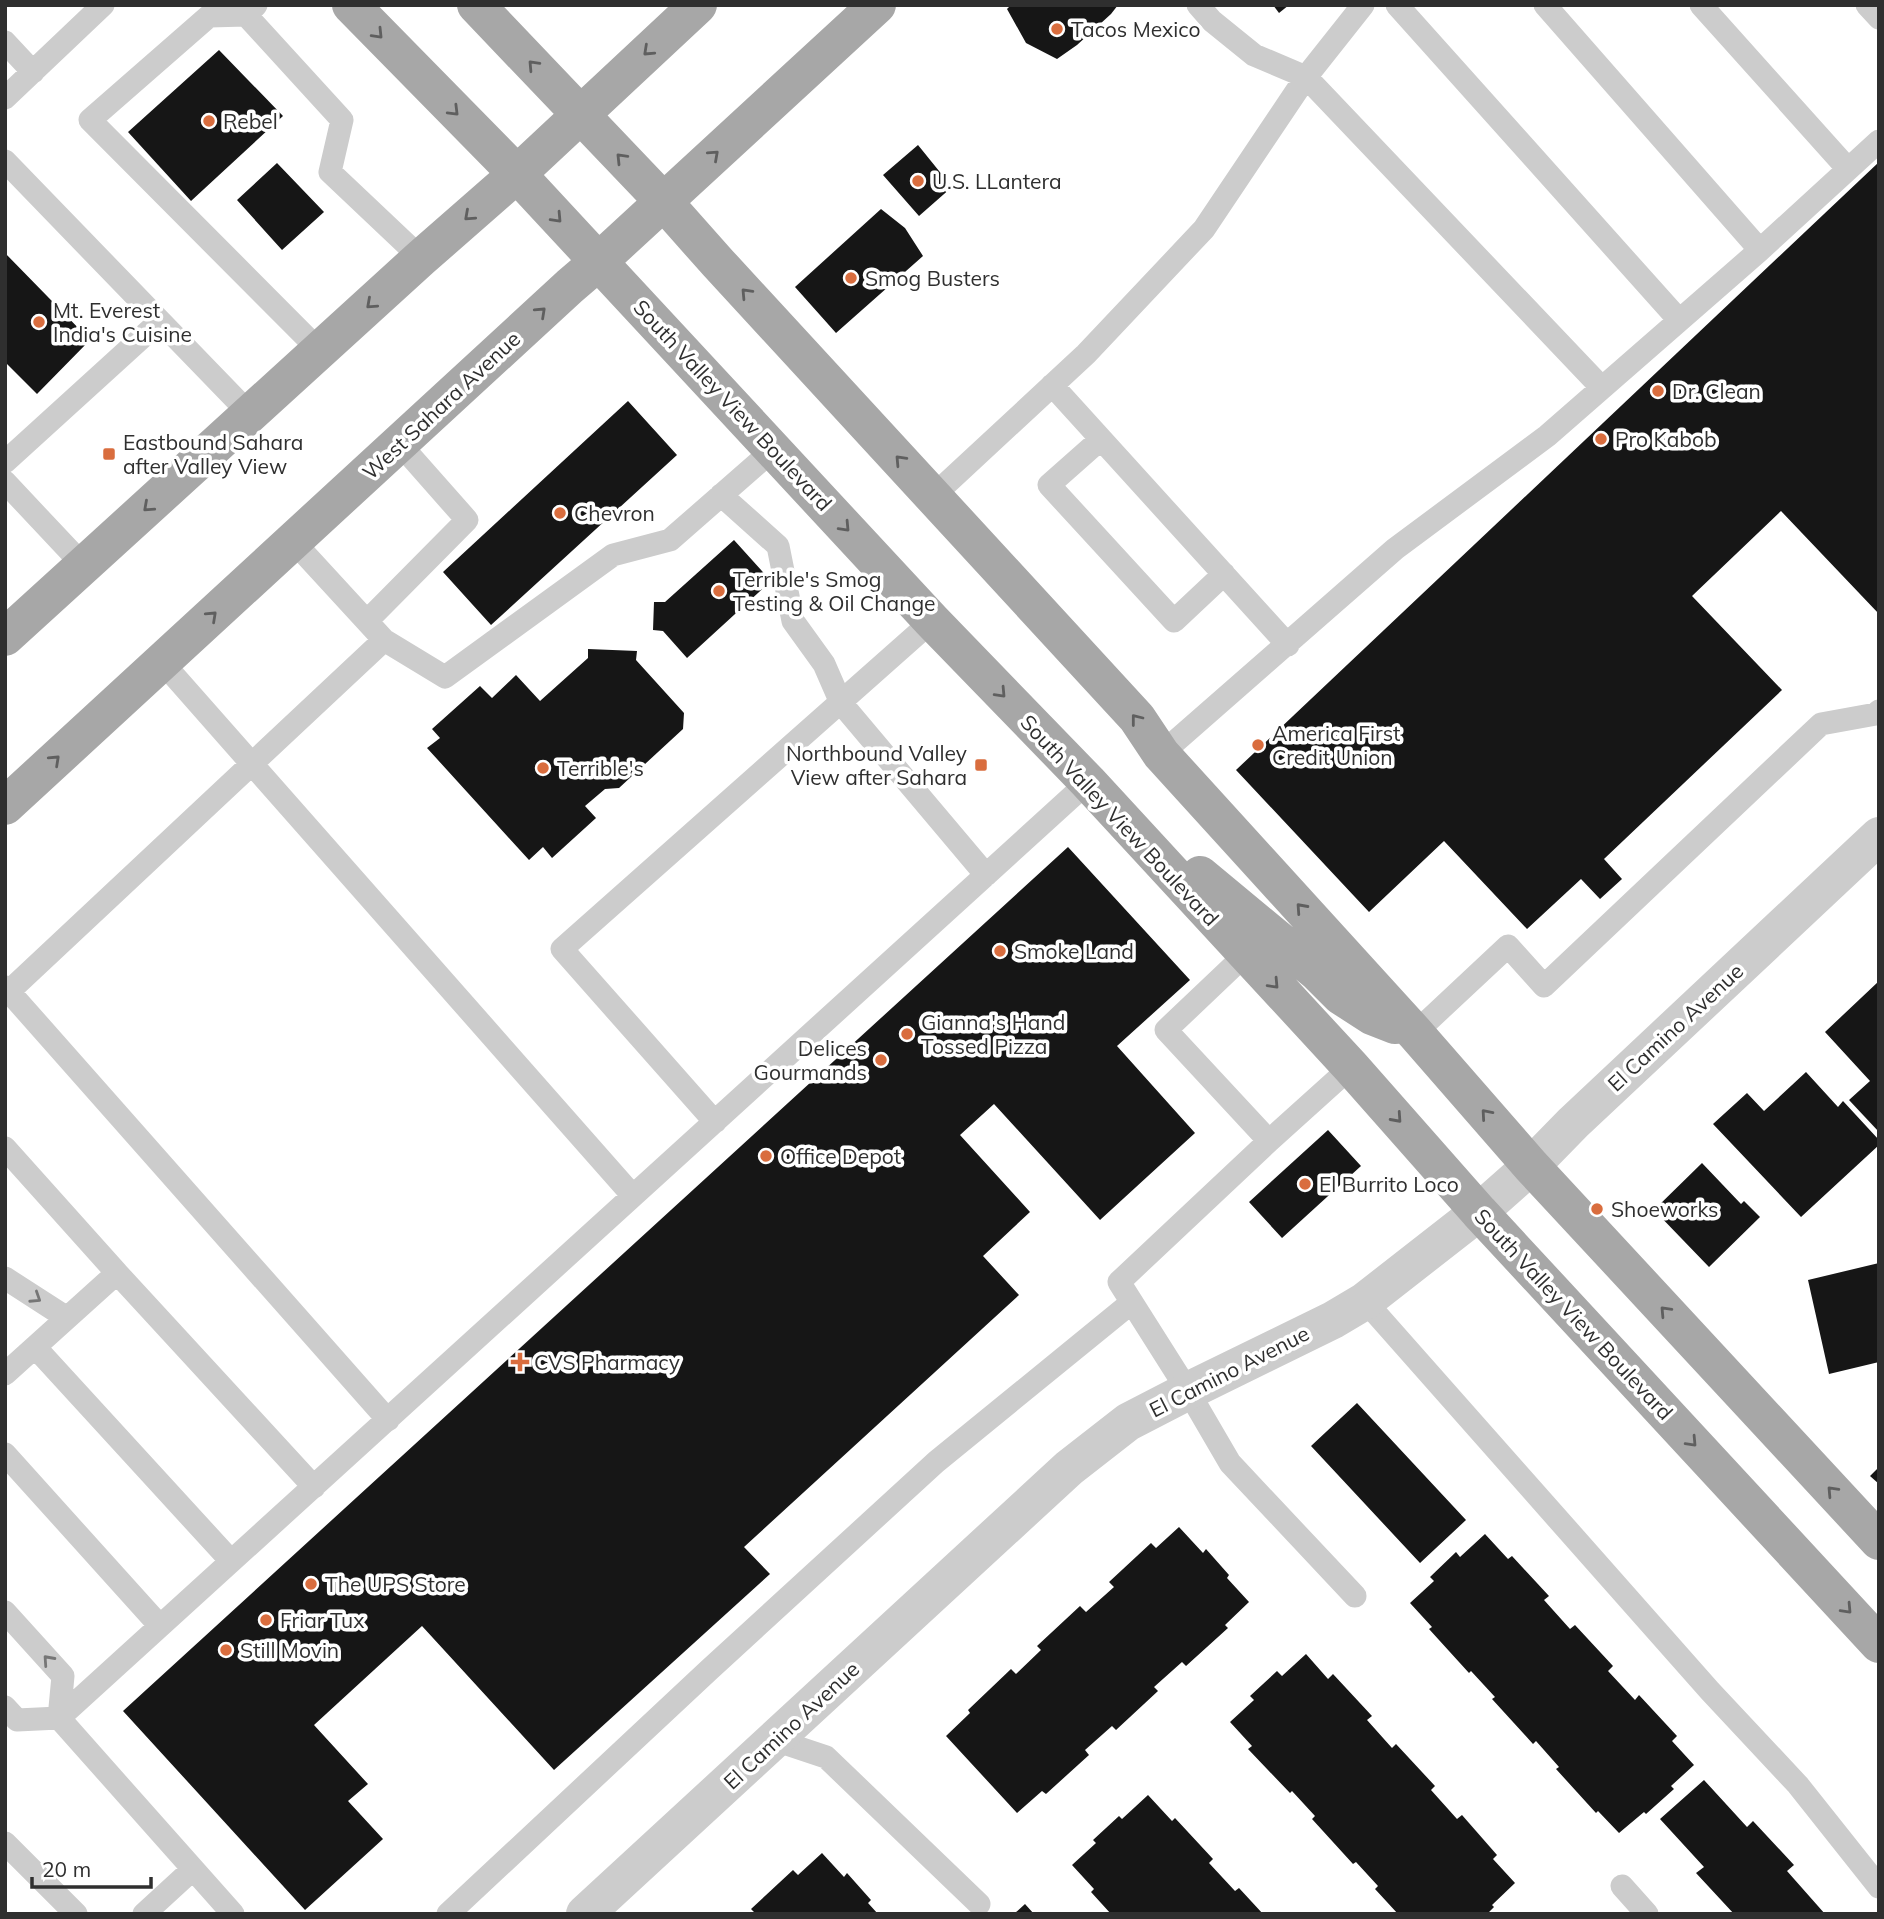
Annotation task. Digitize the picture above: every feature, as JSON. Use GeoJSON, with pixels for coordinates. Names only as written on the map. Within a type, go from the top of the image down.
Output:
{"type":"FeatureCollection","features":[{"type":"Feature","properties":{"kind":"main road","name":"South Valley View Boulevard"},"geometry":{"type":"LineString","coordinates":[[351,5],[517,174],[932,621],[1087,782],[1351,1067],[1479,1212],[1879,1644]]}},
{"type":"Feature","properties":{"kind":"main road"},"geometry":{"type":"LineString","coordinates":[[476,5],[663,201],[1137,718],[1161,754],[1415,1033],[1531,1166],[1879,1541]]}},
{"type":"Feature","properties":{"kind":"main road"},"geometry":{"type":"LineString","coordinates":[[5,637],[517,174],[698,5]]}},
{"type":"Feature","properties":{"kind":"main road","name":"West Sahara Avenue"},"geometry":{"type":"LineString","coordinates":[[5,806],[877,5]]}},
{"type":"Feature","properties":{"kind":"main road"},"geometry":{"type":"LineString","coordinates":[[1087,782],[1306,963],[1341,996],[1372,1016],[1415,1033]]}},
{"type":"Feature","properties":{"kind":"street","name":"El Camino Avenue"},"geometry":{"type":"LineString","coordinates":[[585,1914],[1069,1468],[1128,1422],[1333,1320],[1365,1301],[1479,1212],[1531,1166],[1879,836]]}},
{"type":"Feature","properties":{"kind":"lane"},"geometry":{"type":"LineString","coordinates":[[5,98],[103,5]]}},
{"type":"Feature","properties":{"kind":"lane"},"geometry":{"type":"LineString","coordinates":[[1198,5],[1254,55],[1306,77],[1602,388]]}},
{"type":"Feature","properties":{"kind":"lane"},"geometry":{"type":"LineString","coordinates":[[933,496],[1086,354],[1204,229],[1306,77],[1363,5]]}},
{"type":"Feature","properties":{"kind":"lane"},"geometry":{"type":"LineString","coordinates":[[1397,5],[1679,320]]}},
{"type":"Feature","properties":{"kind":"lane"},"geometry":{"type":"LineString","coordinates":[[1545,5],[1760,250]]}},
{"type":"Feature","properties":{"kind":"lane"},"geometry":{"type":"LineString","coordinates":[[1702,5],[1848,169]]}},
{"type":"Feature","properties":{"kind":"lane"},"geometry":{"type":"LineString","coordinates":[[1867,5],[1879,18]]}},
{"type":"Feature","properties":{"kind":"lane"},"geometry":{"type":"LineString","coordinates":[[320,351],[90,120],[209,16],[251,10],[342,120],[330,172],[421,258]]}},
{"type":"Feature","properties":{"kind":"lane"},"geometry":{"type":"LineString","coordinates":[[5,41],[33,72]]}},
{"type":"Feature","properties":{"kind":"lane"},"geometry":{"type":"LineString","coordinates":[[1161,754],[1395,549],[1547,436],[1760,250],[1879,141]]}},
{"type":"Feature","properties":{"kind":"lane"},"geometry":{"type":"LineString","coordinates":[[5,161],[250,414]]}},
{"type":"Feature","properties":{"kind":"lane"},"geometry":{"type":"LineString","coordinates":[[5,462],[160,321]]}},
{"type":"Feature","properties":{"kind":"lane"},"geometry":{"type":"LineString","coordinates":[[1052,385],[1288,645]]}},
{"type":"Feature","properties":{"kind":"lane"},"geometry":{"type":"LineString","coordinates":[[1101,439],[1049,485],[1174,621],[1224,575]]}},
{"type":"Feature","properties":{"kind":"lane"},"geometry":{"type":"LineString","coordinates":[[367,621],[467,520],[399,443]]}},
{"type":"Feature","properties":{"kind":"lane"},"geometry":{"type":"LineString","coordinates":[[293,541],[384,640],[445,677],[613,555],[670,540],[774,449]]}},
{"type":"Feature","properties":{"kind":"lane"},"geometry":{"type":"LineString","coordinates":[[5,482],[84,565]]}},
{"type":"Feature","properties":{"kind":"lane"},"geometry":{"type":"LineString","coordinates":[[721,495],[778,547],[793,621],[824,664],[841,703],[986,875]]}},
{"type":"Feature","properties":{"kind":"lane"},"geometry":{"type":"LineString","coordinates":[[715,1122],[562,949],[932,621]]}},
{"type":"Feature","properties":{"kind":"lane"},"geometry":{"type":"LineString","coordinates":[[384,640],[7,991],[388,1419]]}},
{"type":"Feature","properties":{"kind":"lane"},"geometry":{"type":"LineString","coordinates":[[162,662],[633,1196]]}},
{"type":"Feature","properties":{"kind":"lane"},"geometry":{"type":"LineString","coordinates":[[1415,1033],[1508,946],[1544,986],[1821,724],[1876,714],[1879,711]]}},
{"type":"Feature","properties":{"kind":"lane"},"geometry":{"type":"LineString","coordinates":[[5,1707],[17,1720],[58,1718],[1087,782]]}},
{"type":"Feature","properties":{"kind":"lane"},"geometry":{"type":"LineString","coordinates":[[1246,954],[1166,1030],[1269,1141]]}},
{"type":"Feature","properties":{"kind":"lane"},"geometry":{"type":"LineString","coordinates":[[1351,1067],[1119,1282],[1230,1463],[1355,1596]]}},
{"type":"Feature","properties":{"kind":"lane"},"geometry":{"type":"LineString","coordinates":[[5,1148],[314,1487]]}},
{"type":"Feature","properties":{"kind":"lane"},"geometry":{"type":"LineString","coordinates":[[5,1374],[117,1273]]}},
{"type":"Feature","properties":{"kind":"lane"},"geometry":{"type":"LineString","coordinates":[[5,1278],[67,1318]]}},
{"type":"Feature","properties":{"kind":"lane"},"geometry":{"type":"LineString","coordinates":[[1365,1301],[1701,1681],[1798,1785],[1879,1887]]}},
{"type":"Feature","properties":{"kind":"lane"},"geometry":{"type":"LineString","coordinates":[[448,1914],[936,1462],[1131,1303]]}},
{"type":"Feature","properties":{"kind":"lane"},"geometry":{"type":"LineString","coordinates":[[35,1347],[231,1561]]}},
{"type":"Feature","properties":{"kind":"lane"},"geometry":{"type":"LineString","coordinates":[[5,1454],[160,1626]]}},
{"type":"Feature","properties":{"kind":"lane"},"geometry":{"type":"LineString","coordinates":[[5,1612],[63,1676],[58,1718],[233,1914]]}},
{"type":"Feature","properties":{"kind":"lane"},"geometry":{"type":"LineString","coordinates":[[775,1740],[826,1757],[979,1904]]}},
{"type":"Feature","properties":{"kind":"lane"},"geometry":{"type":"LineString","coordinates":[[5,1843],[76,1914]]}},
{"type":"Feature","properties":{"kind":"lane"},"geometry":{"type":"LineString","coordinates":[[144,1914],[193,1869]]}},
{"type":"Feature","properties":{"kind":"lane"},"geometry":{"type":"LineString","coordinates":[[1622,1885],[1647,1914]]}},
{"type":"Feature","properties":{"kind":"building","name":"Tacos Mexico"},"geometry":{"type":"Polygon","coordinates":[[[1011,5],[1118,5],[1077,45],[1057,59],[1026,43],[1007,9],[1011,5]]]}},
{"type":"Feature","properties":{"kind":"building"},"geometry":{"type":"Polygon","coordinates":[[[1273,5],[1289,5],[1279,13],[1273,5]]]}},
{"type":"Feature","properties":{"kind":"building","name":"Rebel"},"geometry":{"type":"Polygon","coordinates":[[[219,50],[283,116],[191,201],[128,132],[219,50]]]}},
{"type":"Feature","properties":{"kind":"building","name":"U.S. LLantera"},"geometry":{"type":"Polygon","coordinates":[[[918,145],[952,187],[919,216],[883,175],[918,145]]]}},
{"type":"Feature","properties":{"kind":"building"},"geometry":{"type":"Polygon","coordinates":[[[1879,162],[1879,614],[1781,511],[1692,596],[1782,690],[1604,859],[1622,879],[1600,899],[1581,879],[1527,929],[1444,841],[1369,912],[1236,770],[1879,162]]]}},
{"type":"Feature","properties":{"kind":"building","name":"Rebel"},"geometry":{"type":"Polygon","coordinates":[[[277,163],[324,212],[282,250],[237,200],[277,163]]]}},
{"type":"Feature","properties":{"kind":"building","name":"Smog Busters"},"geometry":{"type":"Polygon","coordinates":[[[881,209],[905,228],[923,256],[836,333],[795,287],[881,209]]]}},
{"type":"Feature","properties":{"kind":"building","name":"Mt. Everest India's Cuisine"},"geometry":{"type":"Polygon","coordinates":[[[5,253],[90,340],[37,394],[5,362],[5,253]]]}},
{"type":"Feature","properties":{"kind":"building"},"geometry":{"type":"Polygon","coordinates":[[[628,401],[677,455],[491,625],[443,572],[628,401]]]}},
{"type":"Feature","properties":{"kind":"building","name":"Terrible's Smog Testing & Oil Change"},"geometry":{"type":"Polygon","coordinates":[[[734,540],[771,581],[687,658],[663,631],[653,630],[654,602],[665,602],[734,540]]]}},
{"type":"Feature","properties":{"kind":"building","name":"Terrible's"},"geometry":{"type":"Polygon","coordinates":[[[588,649],[637,651],[636,660],[684,713],[683,729],[619,788],[605,789],[585,806],[596,818],[552,858],[543,847],[529,860],[427,748],[440,738],[432,729],[480,686],[492,698],[516,675],[540,701],[588,658],[588,649]]]}},
{"type":"Feature","properties":{"kind":"building"},"geometry":{"type":"Polygon","coordinates":[[[1068,847],[1190,980],[1117,1046],[1195,1133],[1100,1220],[994,1104],[960,1135],[1030,1212],[983,1256],[1019,1295],[744,1547],[770,1574],[554,1770],[422,1626],[314,1725],[368,1784],[348,1801],[383,1839],[305,1910],[123,1711],[1068,847]]]}},
{"type":"Feature","properties":{"kind":"building"},"geometry":{"type":"Polygon","coordinates":[[[1879,981],[1879,1132],[1849,1100],[1870,1081],[1825,1032],[1879,981]]]}},
{"type":"Feature","properties":{"kind":"building"},"geometry":{"type":"Polygon","coordinates":[[[1806,1072],[1838,1107],[1843,1101],[1879,1140],[1879,1145],[1801,1217],[1713,1124],[1747,1093],[1764,1111],[1806,1072]]]}},
{"type":"Feature","properties":{"kind":"building","name":"El Burrito Loco"},"geometry":{"type":"Polygon","coordinates":[[[1328,1130],[1361,1166],[1282,1238],[1249,1202],[1328,1130]]]}},
{"type":"Feature","properties":{"kind":"building"},"geometry":{"type":"Polygon","coordinates":[[[1702,1163],[1741,1204],[1744,1201],[1760,1217],[1709,1267],[1654,1210],[1702,1163]]]}},
{"type":"Feature","properties":{"kind":"building"},"geometry":{"type":"Polygon","coordinates":[[[1879,1263],[1879,1362],[1829,1374],[1808,1280],[1879,1263]]]}},
{"type":"Feature","properties":{"kind":"building"},"geometry":{"type":"Polygon","coordinates":[[[1357,1403],[1466,1520],[1420,1563],[1311,1446],[1357,1403]]]}},
{"type":"Feature","properties":{"kind":"building"},"geometry":{"type":"Polygon","coordinates":[[[1879,1467],[1879,1484],[1870,1476],[1879,1467]]]}},
{"type":"Feature","properties":{"kind":"building"},"geometry":{"type":"Polygon","coordinates":[[[1179,1527],[1203,1553],[1206,1549],[1249,1602],[1225,1625],[1228,1628],[1186,1666],[1182,1662],[1154,1687],[1158,1691],[1116,1730],[1112,1726],[1085,1750],[1089,1755],[1046,1794],[1042,1791],[1017,1813],[946,1736],[970,1713],[968,1710],[1011,1669],[1016,1674],[1041,1650],[1037,1646],[1080,1606],[1086,1612],[1114,1587],[1109,1582],[1151,1543],[1156,1548],[1179,1527]]]}},
{"type":"Feature","properties":{"kind":"building"},"geometry":{"type":"Polygon","coordinates":[[[1485,1534],[1508,1559],[1512,1556],[1549,1596],[1544,1600],[1570,1629],[1575,1625],[1613,1666],[1608,1671],[1635,1700],[1639,1695],[1677,1736],[1672,1741],[1694,1765],[1671,1786],[1674,1789],[1619,1833],[1598,1811],[1596,1813],[1556,1769],[1559,1767],[1536,1741],[1533,1744],[1492,1699],[1495,1697],[1429,1629],[1432,1627],[1410,1603],[1434,1581],[1430,1577],[1456,1552],[1460,1557],[1485,1534]]]}},
{"type":"Feature","properties":{"kind":"building"},"geometry":{"type":"Polygon","coordinates":[[[1306,1654],[1328,1679],[1333,1674],[1372,1716],[1367,1720],[1392,1748],[1396,1744],[1435,1786],[1431,1790],[1457,1819],[1462,1815],[1497,1855],[1493,1859],[1515,1883],[1492,1905],[1494,1907],[1487,1914],[1398,1914],[1375,1889],[1378,1886],[1356,1862],[1353,1864],[1312,1819],[1315,1816],[1248,1749],[1252,1746],[1230,1722],[1254,1700],[1250,1696],[1277,1671],[1282,1676],[1306,1654]]]}},
{"type":"Feature","properties":{"kind":"building"},"geometry":{"type":"Polygon","coordinates":[[[1704,1780],[1747,1827],[1753,1821],[1794,1865],[1787,1871],[1825,1914],[1734,1914],[1696,1873],[1704,1867],[1660,1819],[1704,1780]]]}},
{"type":"Feature","properties":{"kind":"building"},"geometry":{"type":"Polygon","coordinates":[[[1148,1795],[1172,1821],[1175,1818],[1213,1859],[1209,1863],[1235,1891],[1239,1888],[1263,1914],[1111,1914],[1091,1892],[1094,1889],[1072,1865],[1096,1843],[1093,1840],[1119,1816],[1122,1819],[1148,1795]]]}},
{"type":"Feature","properties":{"kind":"building"},"geometry":{"type":"Polygon","coordinates":[[[822,1853],[844,1877],[847,1873],[871,1900],[868,1903],[878,1914],[756,1914],[751,1909],[793,1870],[798,1875],[822,1853]]]}},
{"type":"Feature","properties":{"kind":"building"},"geometry":{"type":"Polygon","coordinates":[[[1025,1904],[1034,1914],[1014,1914],[1025,1904]]]}},
{"type":"Feature","properties":{"kind":"place","name":"Tacos Mexico"},"geometry":{"type":"Point","coordinates":[1057,29]}},
{"type":"Feature","properties":{"kind":"place","name":"Rebel"},"geometry":{"type":"Point","coordinates":[209,121]}},
{"type":"Feature","properties":{"kind":"place","name":"U.S. LLantera"},"geometry":{"type":"Point","coordinates":[918,181]}},
{"type":"Feature","properties":{"kind":"place","name":"Smog Busters"},"geometry":{"type":"Point","coordinates":[851,278]}},
{"type":"Feature","properties":{"kind":"place","name":"Mt. Everest India's Cuisine"},"geometry":{"type":"Point","coordinates":[39,322]}},
{"type":"Feature","properties":{"kind":"place","name":"Dr. Clean"},"geometry":{"type":"Point","coordinates":[1658,391]}},
{"type":"Feature","properties":{"kind":"place","name":"Pro Kabob"},"geometry":{"type":"Point","coordinates":[1601,439]}},
{"type":"Feature","properties":{"kind":"place","name":"Eastbound Sahara after Valley View"},"geometry":{"type":"Point","coordinates":[109,454]}},
{"type":"Feature","properties":{"kind":"place","name":"Chevron"},"geometry":{"type":"Point","coordinates":[560,513]}},
{"type":"Feature","properties":{"kind":"place","name":"Terrible's Smog Testing & Oil Change"},"geometry":{"type":"Point","coordinates":[719,591]}},
{"type":"Feature","properties":{"kind":"place","name":"America First Credit Union"},"geometry":{"type":"Point","coordinates":[1258,745]}},
{"type":"Feature","properties":{"kind":"place","name":"Northbound Valley View after Sahara"},"geometry":{"type":"Point","coordinates":[981,765]}},
{"type":"Feature","properties":{"kind":"place","name":"Terrible's"},"geometry":{"type":"Point","coordinates":[543,768]}},
{"type":"Feature","properties":{"kind":"place","name":"Smoke Land"},"geometry":{"type":"Point","coordinates":[1000,951]}},
{"type":"Feature","properties":{"kind":"place","name":"Gianna's Hand Tossed Pizza"},"geometry":{"type":"Point","coordinates":[907,1034]}},
{"type":"Feature","properties":{"kind":"place","name":"Delices Gourmands"},"geometry":{"type":"Point","coordinates":[881,1060]}},
{"type":"Feature","properties":{"kind":"place","name":"Office Depot"},"geometry":{"type":"Point","coordinates":[766,1156]}},
{"type":"Feature","properties":{"kind":"place","name":"El Burrito Loco"},"geometry":{"type":"Point","coordinates":[1305,1184]}},
{"type":"Feature","properties":{"kind":"place","name":"Shoeworks"},"geometry":{"type":"Point","coordinates":[1597,1209]}},
{"type":"Feature","properties":{"kind":"place","name":"CVS Pharmacy"},"geometry":{"type":"Point","coordinates":[520,1362]}},
{"type":"Feature","properties":{"kind":"place","name":"The UPS Store"},"geometry":{"type":"Point","coordinates":[311,1584]}},
{"type":"Feature","properties":{"kind":"place","name":"Friar Tux"},"geometry":{"type":"Point","coordinates":[266,1620]}},
{"type":"Feature","properties":{"kind":"place","name":"Still Movin"},"geometry":{"type":"Point","coordinates":[226,1650]}}]}
